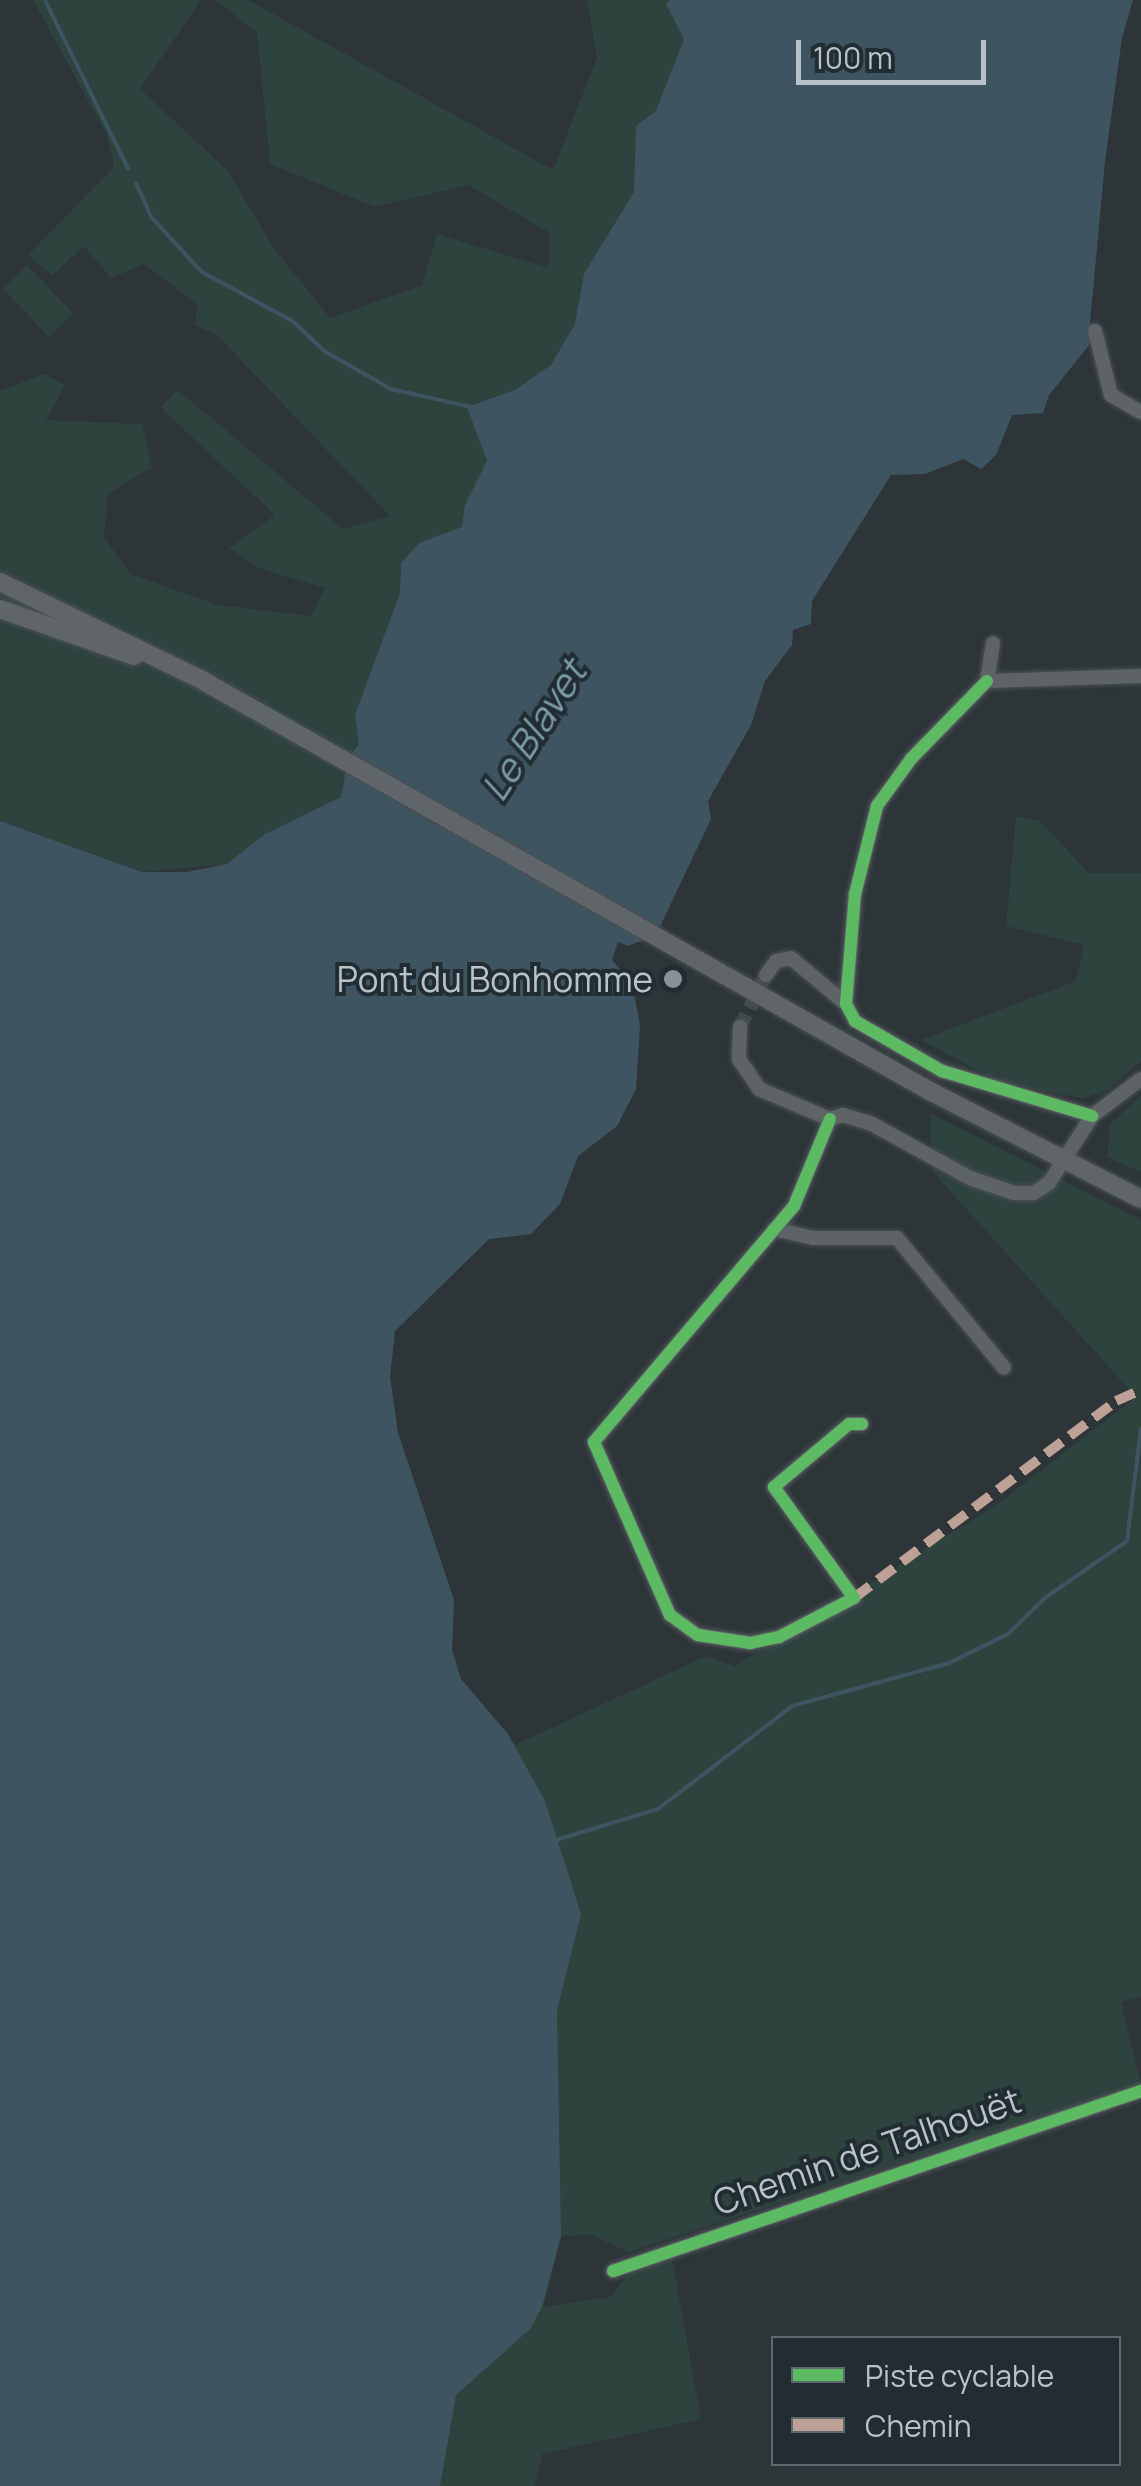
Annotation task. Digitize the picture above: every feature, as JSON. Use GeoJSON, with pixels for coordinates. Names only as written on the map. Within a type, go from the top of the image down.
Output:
{"type":"FeatureCollection","features":[{"type":"Feature","properties":{"kind":"main road"},"geometry":{"type":"LineString","coordinates":[[0,582],[200,679],[757,994],[1141,1199]]}},
{"type":"Feature","properties":{"kind":"main road"},"geometry":{"type":"LineString","coordinates":[[0,609],[144,660],[300,738]]}},
{"type":"Feature","properties":{"kind":"street"},"geometry":{"type":"LineString","coordinates":[[1095,331],[1111,395],[1141,412]]}},
{"type":"Feature","properties":{"kind":"street"},"geometry":{"type":"LineString","coordinates":[[846,1004],[855,894],[877,806],[911,758],[987,681],[993,643]]}},
{"type":"Feature","properties":{"kind":"street"},"geometry":{"type":"LineString","coordinates":[[987,681],[1141,676]]}},
{"type":"Feature","properties":{"kind":"street"},"geometry":{"type":"LineString","coordinates":[[766,975],[776,961],[791,958],[846,1004],[855,1020],[942,1071],[1092,1116]]}},
{"type":"Feature","properties":{"kind":"street"},"geometry":{"type":"LineString","coordinates":[[740,1027],[739,1059],[750,1080],[830,1119],[843,1115],[872,1124],[970,1178],[1014,1192],[1034,1192],[1067,1162],[1092,1116],[1141,1079]]}},
{"type":"Feature","properties":{"kind":"street"},"geometry":{"type":"LineString","coordinates":[[830,1119],[806,1186],[774,1229],[610,1416],[594,1442],[662,1599],[685,1628],[713,1638],[764,1642],[854,1598],[774,1487],[849,1424],[862,1424]]}},
{"type":"Feature","properties":{"kind":"street"},"geometry":{"type":"LineString","coordinates":[[774,1229],[813,1238],[884,1236],[908,1245],[1004,1368]]}},
{"type":"Feature","properties":{"kind":"street","name":"Chemin de Talhouët"},"geometry":{"type":"LineString","coordinates":[[613,2271],[1141,2091]]}},
{"type":"Feature","properties":{"kind":"green space"},"geometry":{"type":"Polygon","coordinates":[[[33,0],[201,0],[140,89],[228,171],[273,247],[330,318],[422,285],[437,234],[548,268],[550,233],[468,185],[375,207],[270,164],[257,33],[216,0],[248,0],[553,170],[597,58],[587,0],[788,0],[345,774],[341,797],[265,834],[227,864],[142,872],[0,821],[0,391],[44,374],[65,385],[46,420],[142,424],[152,467],[108,494],[104,537],[131,574],[217,605],[311,616],[325,588],[261,569],[229,548],[275,515],[160,407],[178,390],[343,529],[390,516],[218,336],[195,325],[197,304],[144,264],[111,278],[84,246],[52,276],[28,255],[114,167],[107,135],[33,0]]]}},
{"type":"Feature","properties":{"kind":"green space"},"geometry":{"type":"Polygon","coordinates":[[[27,265],[74,313],[49,337],[3,289],[27,265]]]}},
{"type":"Feature","properties":{"kind":"green space"},"geometry":{"type":"Polygon","coordinates":[[[1016,817],[1040,821],[1089,873],[1141,873],[1141,1061],[1105,1092],[1082,1098],[1002,1083],[921,1040],[1076,981],[1084,945],[1006,926],[1016,817]]]}},
{"type":"Feature","properties":{"kind":"green space"},"geometry":{"type":"Polygon","coordinates":[[[632,984],[640,1025],[636,1089],[617,1126],[578,1156],[560,1204],[531,1234],[489,1239],[395,1331],[390,1377],[398,1433],[454,1600],[452,1650],[461,1679],[515,1745],[706,1656],[735,1666],[995,1506],[1136,1397],[932,1171],[930,1113],[1141,1220],[1141,1997],[1121,2002],[1141,2084],[629,2252],[592,2235],[561,2236],[543,2307],[611,2297],[629,2273],[672,2258],[701,2419],[542,2454],[535,2486],[0,2486],[0,1727],[632,984]]]}},
{"type":"Feature","properties":{"kind":"green space"},"geometry":{"type":"Polygon","coordinates":[[[1141,1095],[1141,1172],[1107,1157],[1110,1124],[1141,1095]]]}},
{"type":"Feature","properties":{"kind":"water","name":"Le Blavet"},"geometry":{"type":"Polygon","coordinates":[[[670,0],[1133,0],[1122,38],[1105,161],[1090,323],[1094,339],[1049,395],[1043,413],[1012,415],[996,455],[981,469],[963,459],[925,474],[891,475],[812,601],[811,624],[793,630],[792,645],[765,681],[751,725],[708,801],[711,819],[656,935],[628,946],[618,942],[612,960],[632,984],[640,1025],[636,1089],[617,1126],[578,1156],[560,1204],[531,1234],[489,1239],[395,1331],[390,1377],[398,1433],[454,1600],[452,1650],[461,1679],[508,1734],[545,1801],[581,1914],[557,2011],[561,2236],[542,2307],[530,2329],[456,2395],[440,2486],[0,2486],[0,821],[142,872],[187,872],[227,864],[265,834],[341,797],[348,758],[359,744],[355,715],[400,593],[401,563],[419,543],[462,527],[465,505],[487,461],[467,407],[515,390],[551,365],[575,324],[584,274],[634,192],[636,126],[656,111],[684,39],[666,4],[670,0]]]}},
{"type":"Feature","properties":{"kind":"waterway"},"geometry":{"type":"LineString","coordinates":[[45,0],[128,169]]}},
{"type":"Feature","properties":{"kind":"waterway"},"geometry":{"type":"LineString","coordinates":[[136,183],[151,217],[202,272],[294,322],[324,351],[391,389],[471,407]]}},
{"type":"Feature","properties":{"kind":"waterway"},"geometry":{"type":"LineString","coordinates":[[556,1840],[658,1809],[792,1706],[949,1663],[1008,1634],[1045,1598],[1127,1541],[1141,1429]]}},
{"type":"Feature","properties":{"kind":"tunnel"},"geometry":{"type":"LineString","coordinates":[[740,1027],[766,975]]}},
{"type":"Feature","properties":{"kind":"marked path"},"geometry":{"type":"LineString","coordinates":[[854,1598],[1116,1401],[1141,1390]]}},
{"type":"Feature","properties":{"kind":"cycle path"},"geometry":{"type":"LineString","coordinates":[[987,681],[911,759],[877,806],[855,894],[846,1004],[855,1021],[942,1071],[1092,1116]]}},
{"type":"Feature","properties":{"kind":"cycle path"},"geometry":{"type":"LineString","coordinates":[[830,1119],[794,1206],[594,1442],[670,1615],[698,1635],[750,1643],[779,1637],[854,1598],[774,1487],[849,1424],[862,1424]]}},
{"type":"Feature","properties":{"kind":"cycle path"},"geometry":{"type":"LineString","coordinates":[[613,2271],[1141,2091]]}},
{"type":"Feature","properties":{"kind":"place","name":"Pont du Bonhomme"},"geometry":{"type":"Point","coordinates":[673,979]}}]}
